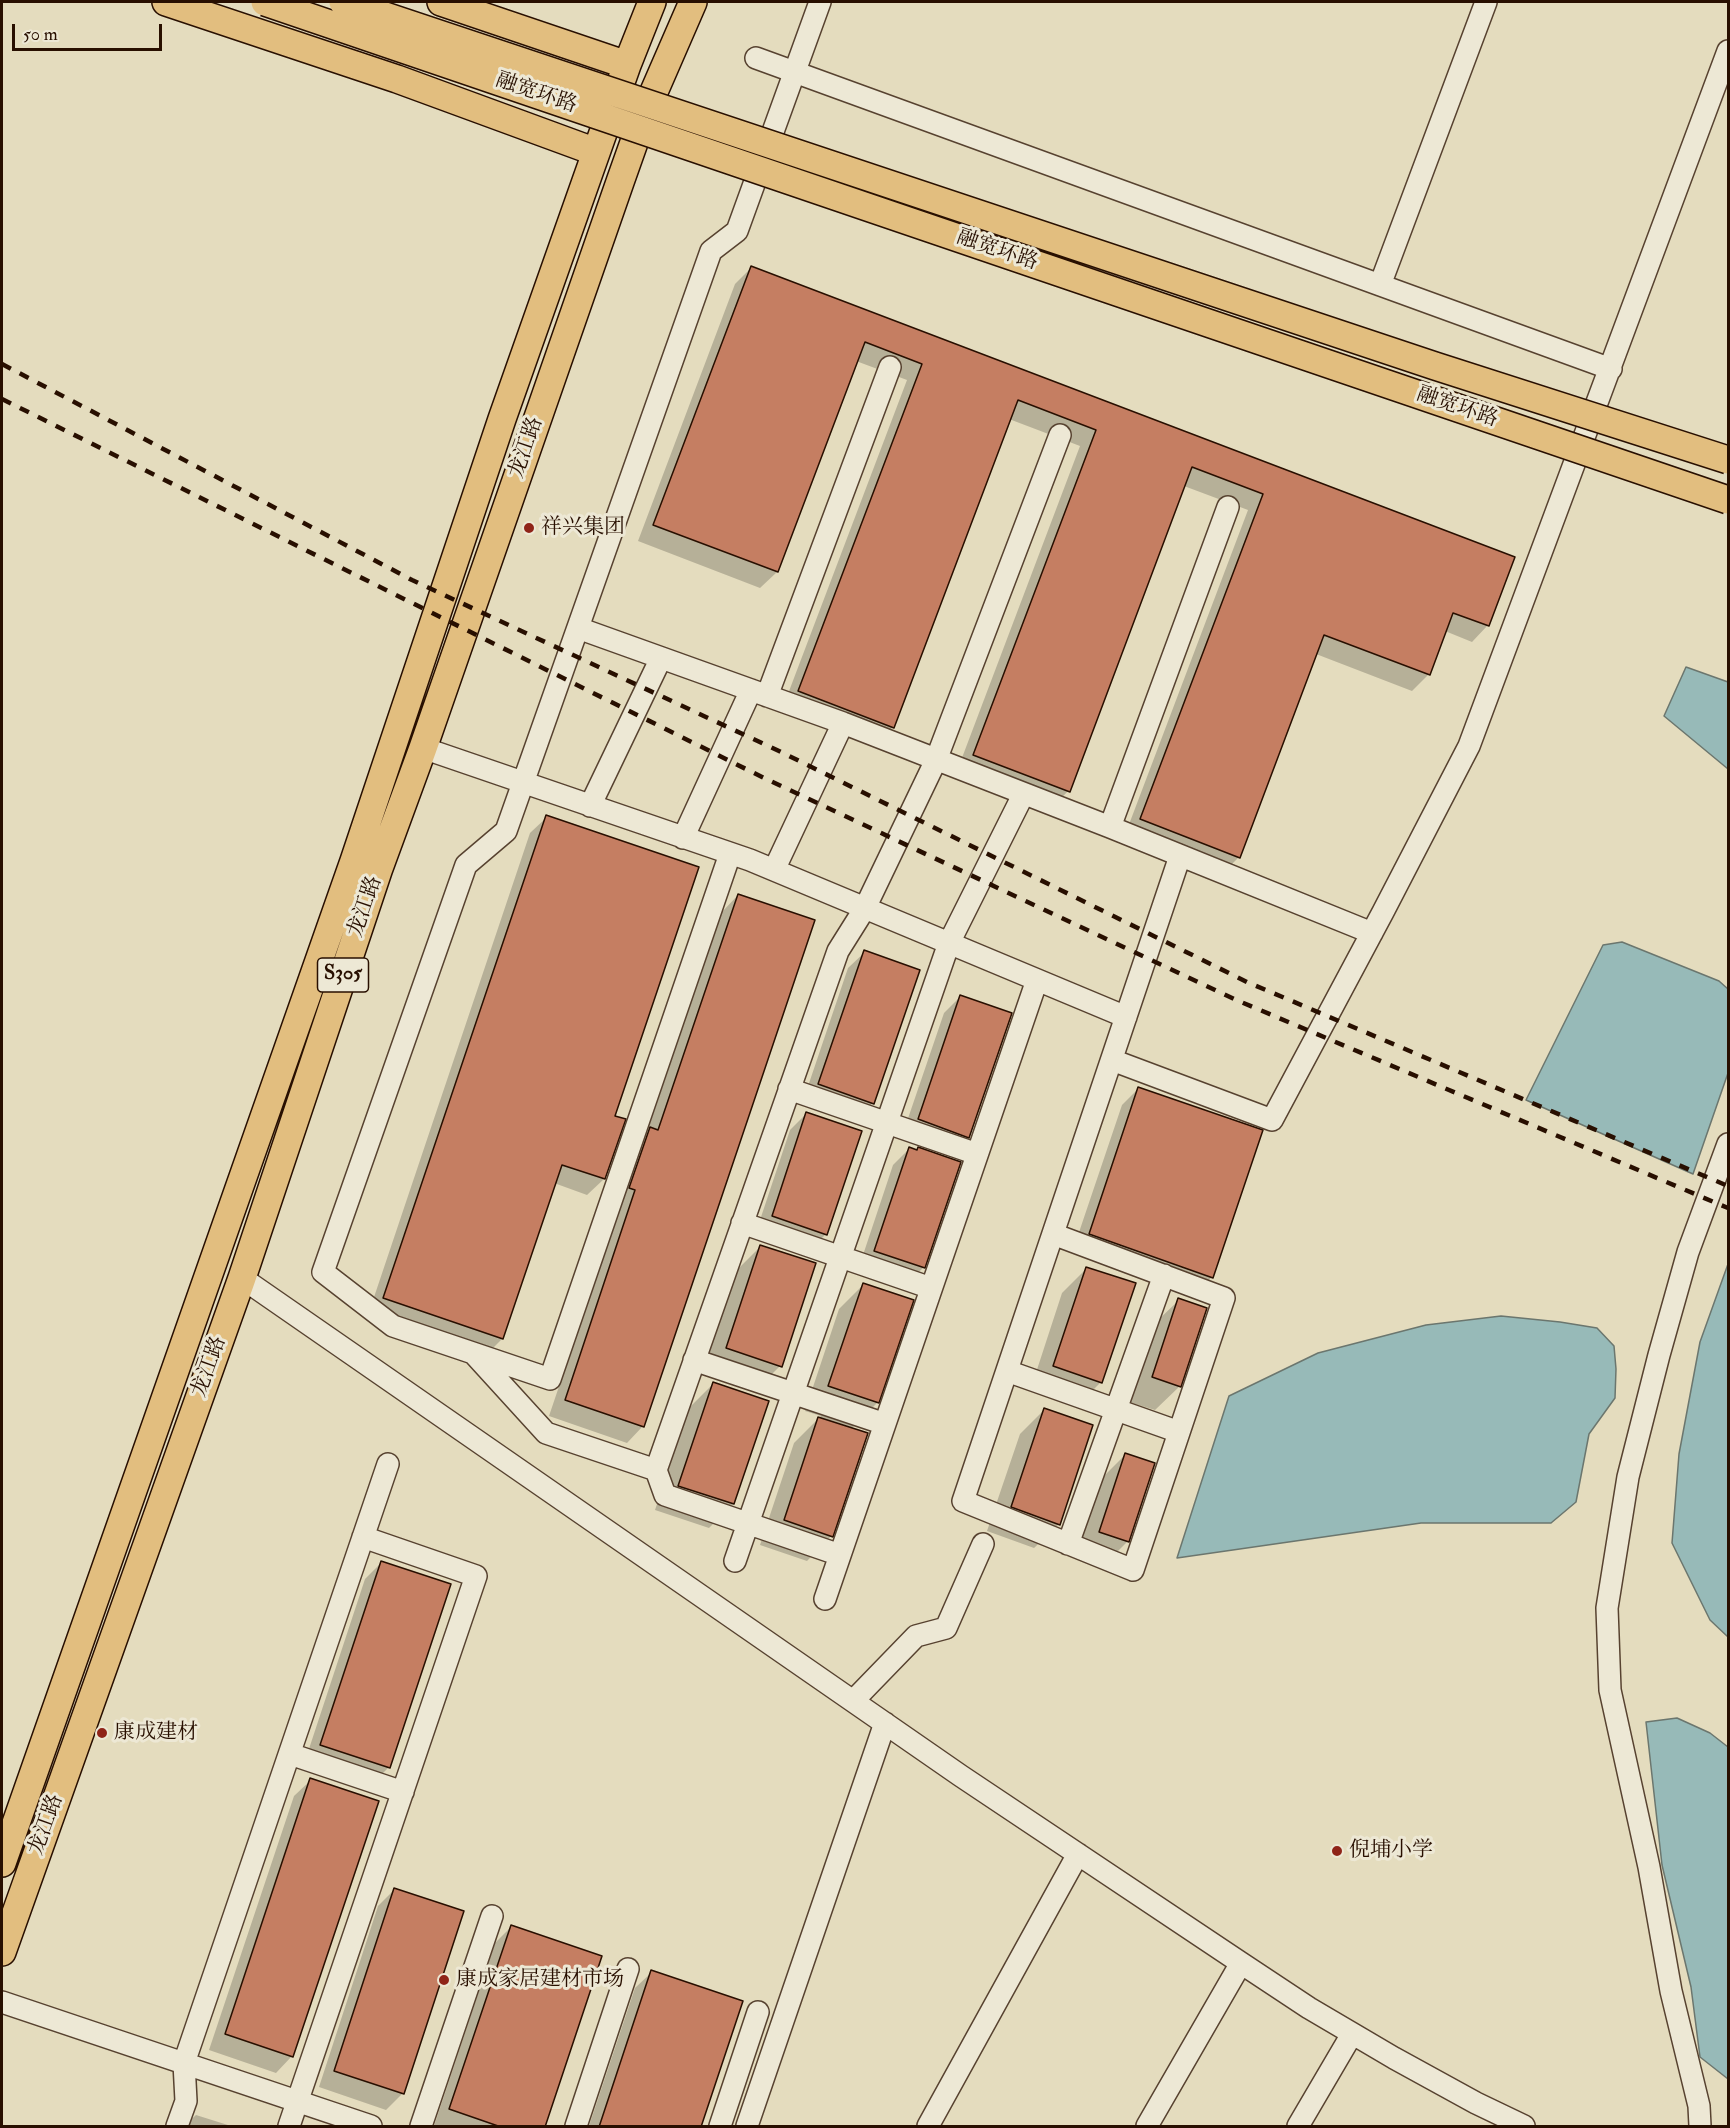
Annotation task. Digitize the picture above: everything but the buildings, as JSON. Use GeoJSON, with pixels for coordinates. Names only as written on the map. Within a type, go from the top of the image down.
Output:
{"type":"FeatureCollection","features":[{"type":"Feature","properties":{"kind":"main road"},"geometry":{"type":"LineString","coordinates":[[166,2],[396,79],[596,152]]}},
{"type":"Feature","properties":{"kind":"main road","name":"融宽环路"},"geometry":{"type":"LineString","coordinates":[[264,2],[1728,500]]}},
{"type":"Feature","properties":{"kind":"main road","name":"融宽环路"},"geometry":{"type":"LineString","coordinates":[[343,2],[1435,366],[1728,460]]}},
{"type":"Feature","properties":{"kind":"main road"},"geometry":{"type":"LineString","coordinates":[[441,2],[627,65]]}},
{"type":"Feature","properties":{"kind":"main road","name":"龙江路"},"geometry":{"type":"LineString","coordinates":[[2,1863],[350,872],[502,419],[627,65],[652,2]]}},
{"type":"Feature","properties":{"kind":"main road","name":"龙江路"},"geometry":{"type":"LineString","coordinates":[[2,1952],[242,1278],[379,868],[620,182],[652,96],[693,2]]}},
{"type":"Feature","properties":{"kind":"street"},"geometry":{"type":"LineString","coordinates":[[730,854],[550,1379],[393,1326],[323,1272],[466,865],[506,831],[711,251],[737,231],[820,2]]}},
{"type":"Feature","properties":{"kind":"street"},"geometry":{"type":"LineString","coordinates":[[1380,285],[1486,2]]}},
{"type":"Feature","properties":{"kind":"street"},"geometry":{"type":"LineString","coordinates":[[1112,1060],[1272,1120],[1469,746],[1728,51]]}},
{"type":"Feature","properties":{"kind":"street"},"geometry":{"type":"LineString","coordinates":[[756,58],[1611,369]]}},
{"type":"Feature","properties":{"kind":"street"},"geometry":{"type":"LineString","coordinates":[[683,838],[759,693],[890,367]]}},
{"type":"Feature","properties":{"kind":"street"},"geometry":{"type":"LineString","coordinates":[[840,1555],[665,1495],[656,1470],[838,951],[865,909],[936,760],[1060,435]]}},
{"type":"Feature","properties":{"kind":"street"},"geometry":{"type":"LineString","coordinates":[[1110,827],[1228,507]]}},
{"type":"Feature","properties":{"kind":"street"},"geometry":{"type":"LineString","coordinates":[[578,628],[843,723],[1110,827],[1372,933]]}},
{"type":"Feature","properties":{"kind":"street"},"geometry":{"type":"LineString","coordinates":[[590,806],[661,658]]}},
{"type":"Feature","properties":{"kind":"street"},"geometry":{"type":"LineString","coordinates":[[774,870],[843,723]]}},
{"type":"Feature","properties":{"kind":"street"},"geometry":{"type":"LineString","coordinates":[[423,748],[774,870],[1126,1017]]}},
{"type":"Feature","properties":{"kind":"street"},"geometry":{"type":"LineString","coordinates":[[735,1561],[949,943],[1023,795]]}},
{"type":"Feature","properties":{"kind":"street"},"geometry":{"type":"LineString","coordinates":[[1053,1234],[1224,1298],[1133,1570],[963,1502],[1053,1234],[1112,1060],[1180,856]]}},
{"type":"Feature","properties":{"kind":"street"},"geometry":{"type":"LineString","coordinates":[[825,1599],[1037,980]]}},
{"type":"Feature","properties":{"kind":"street"},"geometry":{"type":"LineString","coordinates":[[789,1089],[977,1154]]}},
{"type":"Feature","properties":{"kind":"street"},"geometry":{"type":"LineString","coordinates":[[1700,2127],[1699,2106],[1671,1991],[1649,1867],[1610,1690],[1607,1608],[1628,1477],[1659,1355],[1688,1252],[1728,1143]]}},
{"type":"Feature","properties":{"kind":"street"},"geometry":{"type":"LineString","coordinates":[[742,1223],[931,1288]]}},
{"type":"Feature","properties":{"kind":"street"},"geometry":{"type":"LineString","coordinates":[[1068,1544],[1164,1275]]}},
{"type":"Feature","properties":{"kind":"street"},"geometry":{"type":"LineString","coordinates":[[242,1278],[885,1723],[1241,1963],[1352,2034],[1524,2127]]}},
{"type":"Feature","properties":{"kind":"street"},"geometry":{"type":"LineString","coordinates":[[474,1353],[546,1433],[656,1470]]}},
{"type":"Feature","properties":{"kind":"street"},"geometry":{"type":"LineString","coordinates":[[694,1360],[885,1424]]}},
{"type":"Feature","properties":{"kind":"street"},"geometry":{"type":"LineString","coordinates":[[1007,1371],[1179,1432]]}},
{"type":"Feature","properties":{"kind":"street"},"geometry":{"type":"LineString","coordinates":[[177,2127],[186,2101],[184,2063],[388,1464]]}},
{"type":"Feature","properties":{"kind":"street"},"geometry":{"type":"LineString","coordinates":[[289,2127],[476,1576],[363,1537]]}},
{"type":"Feature","properties":{"kind":"street"},"geometry":{"type":"LineString","coordinates":[[853,1701],[916,1636],[946,1628],[983,1544]]}},
{"type":"Feature","properties":{"kind":"street"},"geometry":{"type":"LineString","coordinates":[[747,2127],[885,1723]]}},
{"type":"Feature","properties":{"kind":"street"},"geometry":{"type":"LineString","coordinates":[[290,1754],[403,1792]]}},
{"type":"Feature","properties":{"kind":"street"},"geometry":{"type":"LineString","coordinates":[[928,2127],[1078,1854]]}},
{"type":"Feature","properties":{"kind":"street"},"geometry":{"type":"LineString","coordinates":[[421,2127],[492,1916]]}},
{"type":"Feature","properties":{"kind":"street"},"geometry":{"type":"LineString","coordinates":[[1147,2127],[1241,1963]]}},
{"type":"Feature","properties":{"kind":"street"},"geometry":{"type":"LineString","coordinates":[[576,2127],[628,1969]]}},
{"type":"Feature","properties":{"kind":"street"},"geometry":{"type":"LineString","coordinates":[[2,2002],[371,2127]]}},
{"type":"Feature","properties":{"kind":"street"},"geometry":{"type":"LineString","coordinates":[[720,2127],[758,2012]]}},
{"type":"Feature","properties":{"kind":"street"},"geometry":{"type":"LineString","coordinates":[[1298,2127],[1352,2034]]}},
{"type":"Feature","properties":{"kind":"water"},"geometry":{"type":"Polygon","coordinates":[[[1686,667],[1728,682],[1728,769],[1664,716],[1686,667]]]}},
{"type":"Feature","properties":{"kind":"water"},"geometry":{"type":"Polygon","coordinates":[[[1622,942],[1719,981],[1728,989],[1728,1073],[1693,1174],[1526,1100],[1603,945],[1622,942]]]}},
{"type":"Feature","properties":{"kind":"water"},"geometry":{"type":"Polygon","coordinates":[[[1728,1264],[1728,1637],[1710,1620],[1672,1543],[1679,1454],[1700,1342],[1728,1264]]]}},
{"type":"Feature","properties":{"kind":"water"},"geometry":{"type":"Polygon","coordinates":[[[1501,1316],[1597,1328],[1614,1346],[1615,1398],[1589,1434],[1576,1502],[1551,1523],[1421,1523],[1177,1558],[1229,1396],[1318,1353],[1426,1325],[1501,1316]]]}},
{"type":"Feature","properties":{"kind":"water"},"geometry":{"type":"Polygon","coordinates":[[[1677,1718],[1710,1733],[1728,1747],[1728,2079],[1700,2057],[1691,1987],[1662,1865],[1646,1722],[1677,1718]]]}},
{"type":"Feature","properties":{"kind":"railway"},"geometry":{"type":"LineString","coordinates":[[2,364],[412,580],[779,751],[1247,982],[1728,1186]]}},
{"type":"Feature","properties":{"kind":"railway"},"geometry":{"type":"LineString","coordinates":[[2,399],[762,777],[1234,999],[1728,1208]]}},
{"type":"Feature","properties":{"kind":"place","name":"祥兴集团"},"geometry":{"type":"Point","coordinates":[529,528]}},
{"type":"Feature","properties":{"kind":"place","name":"康成建材"},"geometry":{"type":"Point","coordinates":[102,1733]}},
{"type":"Feature","properties":{"kind":"place","name":"倪埔小学"},"geometry":{"type":"Point","coordinates":[1337,1851]}},
{"type":"Feature","properties":{"kind":"place","name":"康成家居建材市场"},"geometry":{"type":"Point","coordinates":[444,1980]}}]}
